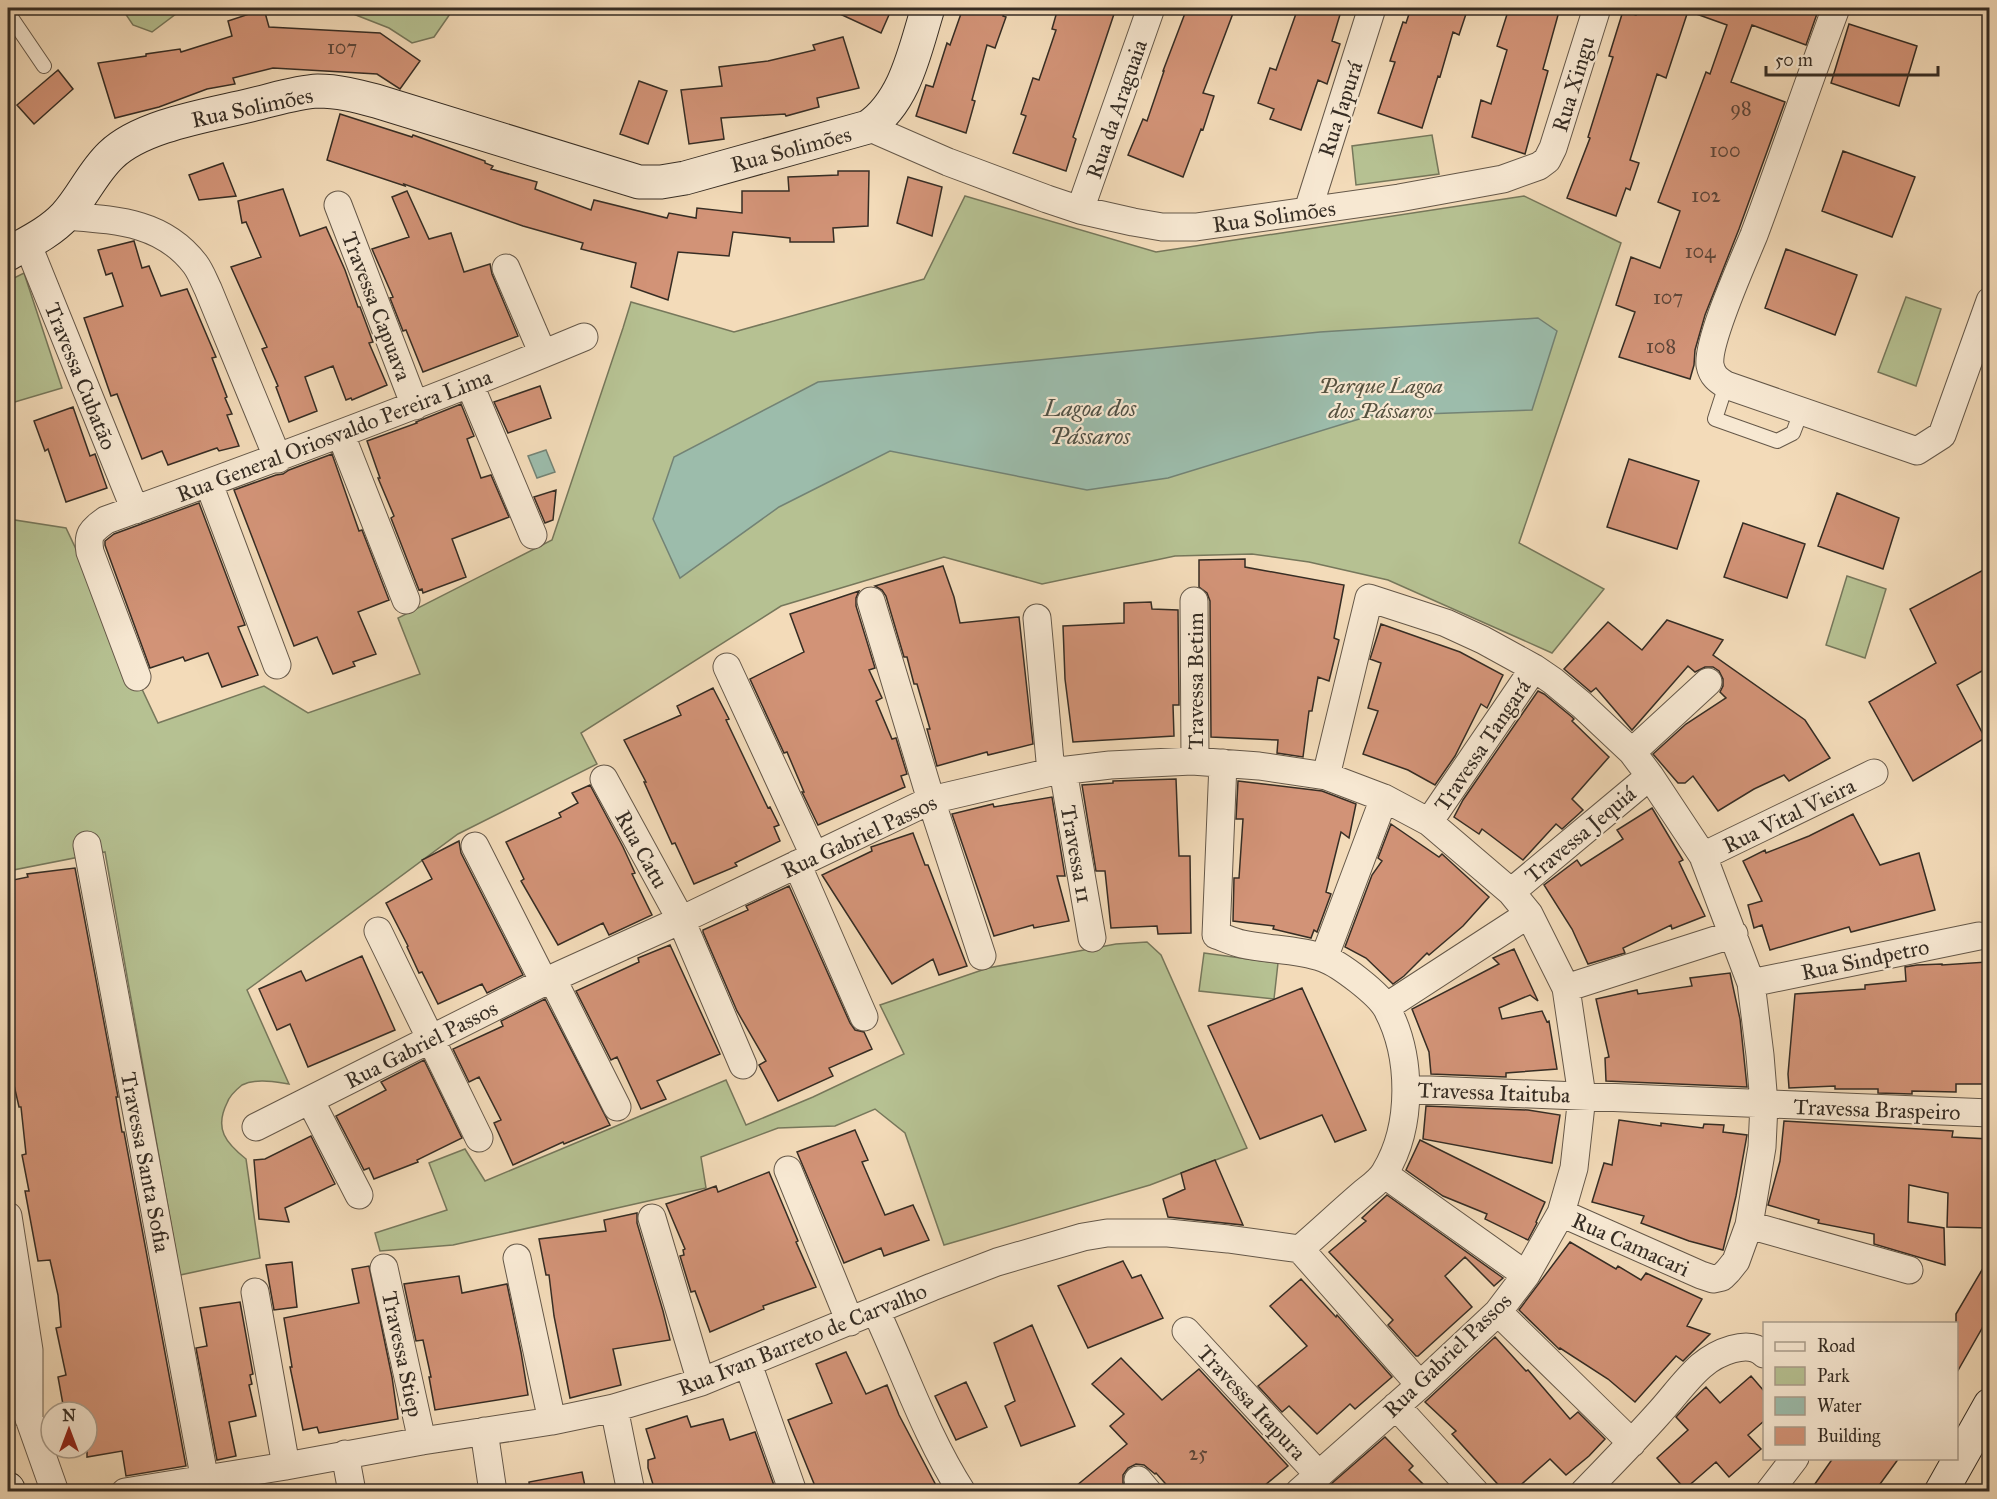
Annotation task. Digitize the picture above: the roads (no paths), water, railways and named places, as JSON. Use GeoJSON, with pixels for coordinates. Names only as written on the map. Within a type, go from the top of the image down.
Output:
{"type":"FeatureCollection","features":[{"type":"Feature","properties":{"kind":"street"},"geometry":{"type":"LineString","coordinates":[[868,127],[879,120],[889,109],[898,94],[928,8]]}},
{"type":"Feature","properties":{"kind":"street","name":"Rua da Araguaia"},"geometry":{"type":"LineString","coordinates":[[1080,210],[1151,8]]}},
{"type":"Feature","properties":{"kind":"street","name":"Rua Japurá"},"geometry":{"type":"LineString","coordinates":[[1308,210],[1372,8]]}},
{"type":"Feature","properties":{"kind":"street","name":"Rua Xingu"},"geometry":{"type":"LineString","coordinates":[[1547,159],[1553,148],[1597,8]]}},
{"type":"Feature","properties":{"kind":"street"},"geometry":{"type":"LineString","coordinates":[[1836,8],[1755,233],[1719,324],[1710,365],[1721,382],[1917,451],[1942,435],[1989,302]]}},
{"type":"Feature","properties":{"kind":"street","name":"Rua Solimões"},"geometry":{"type":"LineString","coordinates":[[17,248],[53,227],[65,216],[112,153],[134,138],[184,121],[291,95],[317,91],[343,93],[376,101],[639,182],[661,182],[685,178],[868,127],[948,162],[1080,210],[1162,227],[1196,227],[1399,198],[1503,179],[1539,166],[1547,159]]}},
{"type":"Feature","properties":{"kind":"street","name":"Travessa Capuava"},"geometry":{"type":"LineString","coordinates":[[338,205],[415,406]]}},
{"type":"Feature","properties":{"kind":"street"},"geometry":{"type":"LineString","coordinates":[[65,216],[124,221],[153,231],[177,245],[196,265],[279,459]]}},
{"type":"Feature","properties":{"kind":"street","name":"Travessa Cubatão"},"geometry":{"type":"LineString","coordinates":[[17,248],[135,510]]}},
{"type":"Feature","properties":{"kind":"street"},"geometry":{"type":"LineString","coordinates":[[506,268],[543,354]]}},
{"type":"Feature","properties":{"kind":"street","name":"Rua General Oriosvaldo Pereira Lima"},"geometry":{"type":"LineString","coordinates":[[136,677],[90,552],[88,538],[93,529],[106,520],[279,459],[470,385],[584,337]]}},
{"type":"Feature","properties":{"kind":"street"},"geometry":{"type":"LineString","coordinates":[[470,385],[533,535]]}},
{"type":"Feature","properties":{"kind":"street"},"geometry":{"type":"LineString","coordinates":[[341,435],[406,600]]}},
{"type":"Feature","properties":{"kind":"street"},"geometry":{"type":"LineString","coordinates":[[209,484],[277,665]]}},
{"type":"Feature","properties":{"kind":"street"},"geometry":{"type":"LineString","coordinates":[[1326,776],[1369,598],[1446,623],[1483,640],[1534,668],[1582,705],[1632,752],[1703,856],[1752,983],[1761,1055],[1764,1104],[1762,1147],[1749,1225],[1909,1270]]}},
{"type":"Feature","properties":{"kind":"street"},"geometry":{"type":"LineString","coordinates":[[871,601],[931,800],[982,956]]}},
{"type":"Feature","properties":{"kind":"street","name":"Travessa Betim"},"geometry":{"type":"LineString","coordinates":[[1194,601],[1195,761]]}},
{"type":"Feature","properties":{"kind":"street","name":"Travessa 11"},"geometry":{"type":"LineString","coordinates":[[1037,618],[1057,771],[1092,938]]}},
{"type":"Feature","properties":{"kind":"street"},"geometry":{"type":"LineString","coordinates":[[727,667],[806,860],[864,1017]]}},
{"type":"Feature","properties":{"kind":"street","name":"Travessa Tangará"},"geometry":{"type":"LineString","coordinates":[[1429,822],[1534,668]]}},
{"type":"Feature","properties":{"kind":"street"},"geometry":{"type":"LineString","coordinates":[[1632,752],[1708,682]]}},
{"type":"Feature","properties":{"kind":"street","name":"Rua Gabriel Passos"},"geometry":{"type":"LineString","coordinates":[[256,1127],[548,980],[681,920],[931,800],[1057,771],[1110,765],[1195,761],[1259,766],[1326,776],[1384,798],[1429,822],[1511,892],[1529,914],[1566,988],[1582,1096],[1574,1168],[1561,1213],[1526,1275],[1498,1312],[1420,1385],[1308,1483]]}},
{"type":"Feature","properties":{"kind":"street"},"geometry":{"type":"LineString","coordinates":[[1223,763],[1216,935],[1241,944],[1324,958],[1366,986],[1386,1007],[1399,1036],[1406,1089],[1402,1127],[1396,1149],[1384,1174],[1300,1249],[1420,1385]]}},
{"type":"Feature","properties":{"kind":"street","name":"Rua Vital Vieira"},"geometry":{"type":"LineString","coordinates":[[1703,856],[1874,773]]}},
{"type":"Feature","properties":{"kind":"street","name":"Travessa Jequiá"},"geometry":{"type":"LineString","coordinates":[[1511,892],[1650,776]]}},
{"type":"Feature","properties":{"kind":"street","name":"Rua Catu"},"geometry":{"type":"LineString","coordinates":[[604,779],[681,920],[742,1065]]}},
{"type":"Feature","properties":{"kind":"street"},"geometry":{"type":"LineString","coordinates":[[1324,958],[1384,798]]}},
{"type":"Feature","properties":{"kind":"street","name":"Travessa Santa Sofia"},"geometry":{"type":"LineString","coordinates":[[87,845],[206,1485]]}},
{"type":"Feature","properties":{"kind":"street"},"geometry":{"type":"LineString","coordinates":[[476,846],[617,1107]]}},
{"type":"Feature","properties":{"kind":"street"},"geometry":{"type":"LineString","coordinates":[[1386,1007],[1529,914]]}},
{"type":"Feature","properties":{"kind":"street"},"geometry":{"type":"LineString","coordinates":[[378,931],[479,1138]]}},
{"type":"Feature","properties":{"kind":"street"},"geometry":{"type":"LineString","coordinates":[[1566,988],[1734,934]]}},
{"type":"Feature","properties":{"kind":"street","name":"Rua Sindpetro"},"geometry":{"type":"LineString","coordinates":[[1752,983],[1979,936]]}},
{"type":"Feature","properties":{"kind":"street","name":"Travessa Itaituba"},"geometry":{"type":"LineString","coordinates":[[1406,1089],[1764,1104]]}},
{"type":"Feature","properties":{"kind":"street"},"geometry":{"type":"LineString","coordinates":[[310,1100],[359,1195]]}},
{"type":"Feature","properties":{"kind":"street","name":"Travessa Braspeiro"},"geometry":{"type":"LineString","coordinates":[[1764,1104],[1989,1113]]}},
{"type":"Feature","properties":{"kind":"street"},"geometry":{"type":"LineString","coordinates":[[788,1170],[850,1322]]}},
{"type":"Feature","properties":{"kind":"street"},"geometry":{"type":"LineString","coordinates":[[1384,1174],[1526,1275]]}},
{"type":"Feature","properties":{"kind":"street","name":"Rua Camacari"},"geometry":{"type":"LineString","coordinates":[[1561,1213],[1713,1279],[1722,1277],[1736,1261],[1749,1225]]}},
{"type":"Feature","properties":{"kind":"street"},"geometry":{"type":"LineString","coordinates":[[8,1216],[29,1350],[29,1419]]}},
{"type":"Feature","properties":{"kind":"street"},"geometry":{"type":"LineString","coordinates":[[652,1218],[701,1382]]}},
{"type":"Feature","properties":{"kind":"street","name":"Rua Ivan Barreto de Carvalho"},"geometry":{"type":"LineString","coordinates":[[125,1491],[206,1485],[345,1454],[552,1421],[614,1408],[701,1382],[997,1262],[1083,1237],[1107,1233],[1168,1233],[1300,1249]]}},
{"type":"Feature","properties":{"kind":"street"},"geometry":{"type":"LineString","coordinates":[[518,1258],[552,1421]]}},
{"type":"Feature","properties":{"kind":"street","name":"Travessa Stiep"},"geometry":{"type":"LineString","coordinates":[[384,1268],[422,1441]]}},
{"type":"Feature","properties":{"kind":"street"},"geometry":{"type":"LineString","coordinates":[[255,1292],[286,1466]]}},
{"type":"Feature","properties":{"kind":"street"},"geometry":{"type":"LineString","coordinates":[[876,1311],[933,1439],[962,1491]]}},
{"type":"Feature","properties":{"kind":"street"},"geometry":{"type":"LineString","coordinates":[[1498,1312],[1632,1443]]}},
{"type":"Feature","properties":{"kind":"street","name":"Travessa Itapura"},"geometry":{"type":"LineString","coordinates":[[1186,1331],[1308,1483]]}},
{"type":"Feature","properties":{"kind":"street"},"geometry":{"type":"LineString","coordinates":[[1584,1491],[1632,1443],[1702,1365],[1722,1353],[1735,1349],[1748,1347],[1763,1353]]}},
{"type":"Feature","properties":{"kind":"street"},"geometry":{"type":"LineString","coordinates":[[8,1359],[55,1491]]}},
{"type":"Feature","properties":{"kind":"street"},"geometry":{"type":"LineString","coordinates":[[748,1364],[793,1491]]}},
{"type":"Feature","properties":{"kind":"street"},"geometry":{"type":"LineString","coordinates":[[1941,1491],[1989,1405]]}},
{"type":"Feature","properties":{"kind":"street"},"geometry":{"type":"LineString","coordinates":[[1396,1406],[1474,1491]]}},
{"type":"Feature","properties":{"kind":"street"},"geometry":{"type":"LineString","coordinates":[[614,1408],[631,1491]]}},
{"type":"Feature","properties":{"kind":"street"},"geometry":{"type":"LineString","coordinates":[[484,1431],[493,1491]]}},
{"type":"Feature","properties":{"kind":"street"},"geometry":{"type":"LineString","coordinates":[[345,1454],[352,1491]]}},
{"type":"Feature","properties":{"kind":"street"},"geometry":{"type":"LineString","coordinates":[[1769,1491],[1793,1460]]}},
{"type":"Feature","properties":{"kind":"lane"},"geometry":{"type":"LineString","coordinates":[[8,13],[44,66]]}},
{"type":"Feature","properties":{"kind":"lane"},"geometry":{"type":"LineString","coordinates":[[1721,382],[1715,419],[1777,441],[1793,433],[1801,412]]}},
{"type":"Feature","properties":{"kind":"water","name":"Lagoa dos Pássaros"},"geometry":{"type":"Polygon","coordinates":[[[1538,318],[1557,331],[1532,410],[1369,416],[1168,478],[1087,490],[890,451],[779,507],[680,578],[653,519],[674,457],[818,382],[1320,332],[1538,318]]]}},
{"type":"Feature","properties":{"kind":"water"},"geometry":{"type":"Polygon","coordinates":[[[546,450],[555,472],[537,478],[528,456],[546,450]]]}},
{"type":"Feature","properties":{"kind":"park label","name":"Parque Lagoa dos Pássaros"},"geometry":{"type":"Point","coordinates":[1381,398]}}]}
